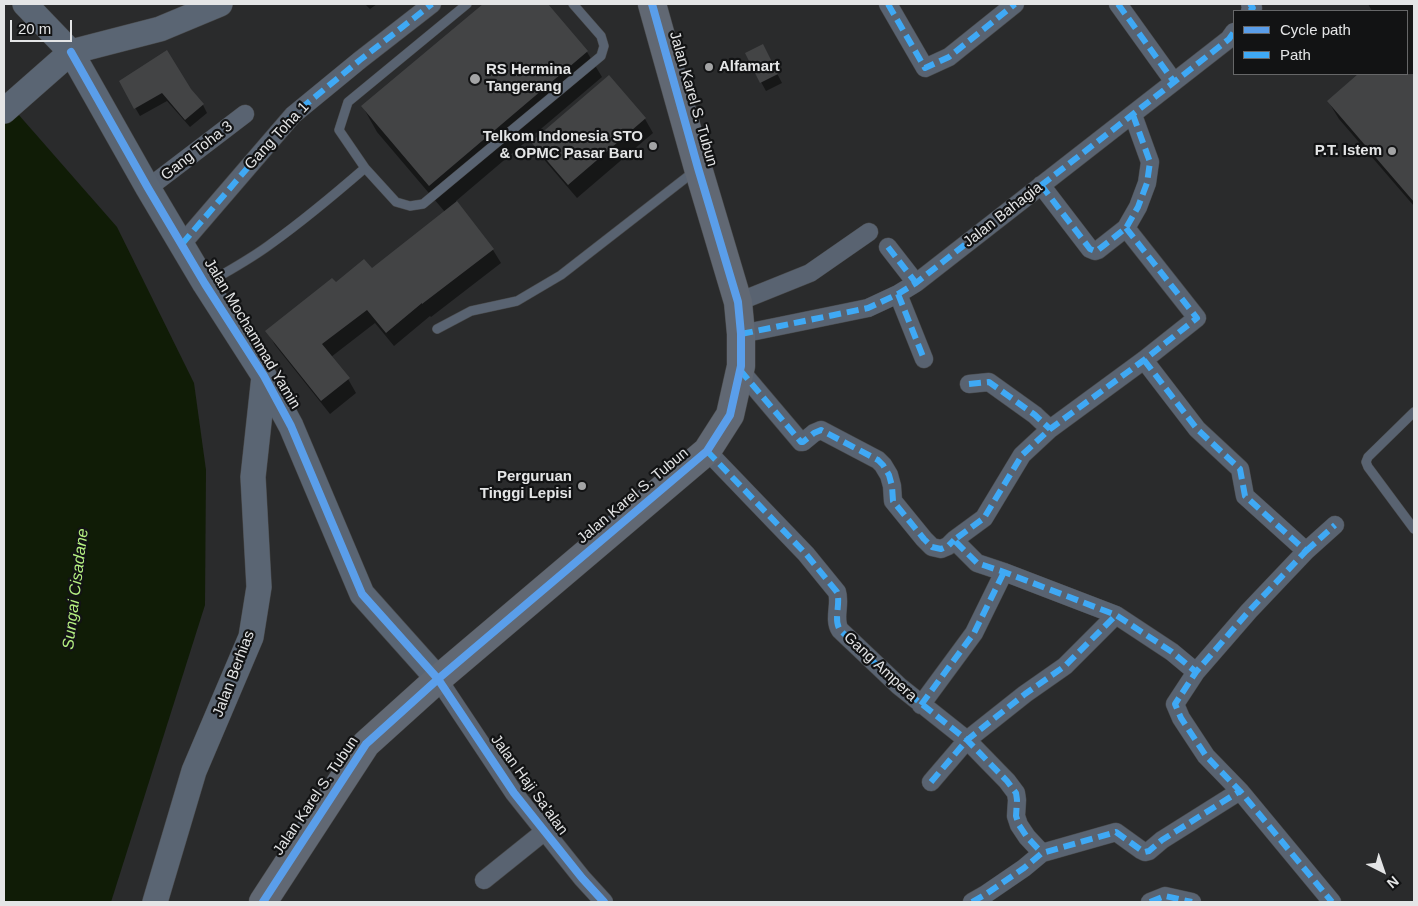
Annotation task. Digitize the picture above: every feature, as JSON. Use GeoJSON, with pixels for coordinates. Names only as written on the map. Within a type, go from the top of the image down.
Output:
{"type":"FeatureCollection","features":[{"type":"Feature","properties":{"kind":"highway","name":"Jalan Karel S. Tubun"},"geometry":{"type":"LineString","coordinates":[[263,902],[366,744],[438,679],[707,451],[730,415],[741,366],[738,302],[652,4]]}},
{"type":"Feature","properties":{"kind":"street","name":"Jalan Mochammad Yamin"},"geometry":{"type":"LineString","coordinates":[[25,4],[71,52],[205,284],[264,376],[291,426],[362,594],[438,679]]}},
{"type":"Feature","properties":{"kind":"street","name":"Gang Toha 1"},"geometry":{"type":"LineString","coordinates":[[182,244],[293,115],[432,4]]}},
{"type":"Feature","properties":{"kind":"street"},"geometry":{"type":"LineString","coordinates":[[888,4],[925,68],[949,56],[1015,4]]}},
{"type":"Feature","properties":{"kind":"street"},"geometry":{"type":"LineString","coordinates":[[1118,4],[1174,82]]}},
{"type":"Feature","properties":{"kind":"street"},"geometry":{"type":"LineString","coordinates":[[11,105],[71,52],[160,29],[217,5]]}},
{"type":"Feature","properties":{"kind":"street","name":"Jalan Bahagia"},"geometry":{"type":"LineString","coordinates":[[741,334],[868,308],[898,294],[916,283],[1133,115],[1229,39],[1233,33]]}},
{"type":"Feature","properties":{"kind":"street","name":"Gang Toha 3"},"geometry":{"type":"LineString","coordinates":[[148,188],[245,114]]}},
{"type":"Feature","properties":{"kind":"street"},"geometry":{"type":"LineString","coordinates":[[1041,185],[1093,251],[1098,250],[1126,228],[1138,207],[1147,183],[1150,162],[1133,115]]}},
{"type":"Feature","properties":{"kind":"street"},"geometry":{"type":"LineString","coordinates":[[740,370],[801,442],[821,430],[878,460],[889,475],[894,502],[924,539],[932,547],[941,550],[984,518],[1022,455],[1050,428],[1144,360],[1196,318],[1126,228]]}},
{"type":"Feature","properties":{"kind":"street"},"geometry":{"type":"LineString","coordinates":[[738,302],[810,274],[869,232]]}},
{"type":"Feature","properties":{"kind":"street"},"geometry":{"type":"LineString","coordinates":[[888,246],[916,283]]}},
{"type":"Feature","properties":{"kind":"street"},"geometry":{"type":"LineString","coordinates":[[898,294],[924,360]]}},
{"type":"Feature","properties":{"kind":"street"},"geometry":{"type":"LineString","coordinates":[[1144,360],[1197,429],[1240,470],[1244,496],[1306,551]]}},
{"type":"Feature","properties":{"kind":"street","name":"Jalan Berhias"},"geometry":{"type":"LineString","coordinates":[[155,902],[194,771],[251,637],[259,587],[253,477],[264,376]]}},
{"type":"Feature","properties":{"kind":"street"},"geometry":{"type":"LineString","coordinates":[[970,384],[989,382],[1050,428]]}},
{"type":"Feature","properties":{"kind":"street","name":"Gang Ampera"},"geometry":{"type":"LineString","coordinates":[[707,451],[806,554],[837,592],[839,607],[837,623],[840,630],[899,686],[967,740],[1007,781],[1016,793],[1016,816],[1019,825],[1026,837],[1042,853]]}},
{"type":"Feature","properties":{"kind":"street"},"geometry":{"type":"LineString","coordinates":[[1332,902],[1240,791],[1206,756],[1181,718],[1175,704],[1196,672],[1249,611],[1306,551],[1336,524]]}},
{"type":"Feature","properties":{"kind":"street"},"geometry":{"type":"LineString","coordinates":[[954,540],[977,563],[1116,615],[1172,652],[1196,672]]}},
{"type":"Feature","properties":{"kind":"street"},"geometry":{"type":"LineString","coordinates":[[921,705],[974,633],[1004,572]]}},
{"type":"Feature","properties":{"kind":"street"},"geometry":{"type":"LineString","coordinates":[[931,782],[967,740],[1064,666],[1116,615]]}},
{"type":"Feature","properties":{"kind":"street","name":"Jalan Haji Sa'alan"},"geometry":{"type":"LineString","coordinates":[[438,679],[514,793],[602,902]]}},
{"type":"Feature","properties":{"kind":"street"},"geometry":{"type":"LineString","coordinates":[[972,902],[1024,868],[1042,853],[1116,832],[1141,850],[1149,851],[1162,840],[1240,791]]}},
{"type":"Feature","properties":{"kind":"street"},"geometry":{"type":"LineString","coordinates":[[484,880],[545,831]]}},
{"type":"Feature","properties":{"kind":"street"},"geometry":{"type":"LineString","coordinates":[[1150,902],[1165,896],[1192,902]]}},
{"type":"Feature","properties":{"kind":"lane"},"geometry":{"type":"LineString","coordinates":[[467,4],[348,102],[339,130],[365,168],[396,202],[410,206],[422,204],[601,56],[604,46],[601,36],[573,4]]}},
{"type":"Feature","properties":{"kind":"lane"},"geometry":{"type":"LineString","coordinates":[[205,284],[271,244],[324,204],[365,168]]}},
{"type":"Feature","properties":{"kind":"lane"},"geometry":{"type":"LineString","coordinates":[[437,329],[471,311],[517,301],[561,275],[698,168]]}},
{"type":"Feature","properties":{"kind":"lane"},"geometry":{"type":"LineString","coordinates":[[1414,412],[1368,457],[1366,462],[1414,529]]}},
{"type":"Feature","properties":{"kind":"water","name":"Sungai Cisadane"},"geometry":{"type":"Polygon","coordinates":[[[4,98],[117,227],[194,383],[206,470],[205,605],[111,902],[4,902],[4,98]]]}},
{"type":"Feature","properties":{"kind":"building","name":"RS Hermina Tangerang"},"geometry":{"type":"Polygon","coordinates":[[[483,4],[548,4],[588,51],[429,186],[361,106],[483,4]]]}},
{"type":"Feature","properties":{"kind":"building"},"geometry":{"type":"Polygon","coordinates":[[[763,44],[778,74],[760,83],[745,53],[763,44]]]}},
{"type":"Feature","properties":{"kind":"building"},"geometry":{"type":"Polygon","coordinates":[[[167,50],[191,89],[204,104],[185,120],[162,93],[134,109],[119,81],[167,50]]]}},
{"type":"Feature","properties":{"kind":"building","name":"P.T. Istem"},"geometry":{"type":"Polygon","coordinates":[[[1414,74],[1414,202],[1327,101],[1357,75],[1414,74]]]}},
{"type":"Feature","properties":{"kind":"building"},"geometry":{"type":"Polygon","coordinates":[[[609,75],[646,118],[568,185],[531,142],[609,75]]]}},
{"type":"Feature","properties":{"kind":"building"},"geometry":{"type":"Polygon","coordinates":[[[457,201],[494,249],[422,303],[386,333],[367,310],[322,344],[350,378],[321,401],[265,331],[332,278],[336,282],[364,259],[372,268],[457,201]]]}},
{"type":"Feature","properties":{"kind":"marked path"},"geometry":{"type":"LineString","coordinates":[[182,244],[293,115],[432,4]]}},
{"type":"Feature","properties":{"kind":"marked path"},"geometry":{"type":"LineString","coordinates":[[888,4],[925,68],[949,57],[1015,4]]}},
{"type":"Feature","properties":{"kind":"marked path"},"geometry":{"type":"LineString","coordinates":[[1118,4],[1174,82]]}},
{"type":"Feature","properties":{"kind":"marked path"},"geometry":{"type":"LineString","coordinates":[[1250,4],[1253,8],[1251,10]]}},
{"type":"Feature","properties":{"kind":"marked path"},"geometry":{"type":"LineString","coordinates":[[741,334],[868,308],[898,294],[916,283],[1229,39],[1233,33]]}},
{"type":"Feature","properties":{"kind":"marked path"},"geometry":{"type":"LineString","coordinates":[[1041,185],[1090,249],[1098,250],[1126,228],[1138,207],[1147,183],[1150,162],[1133,115]]}},
{"type":"Feature","properties":{"kind":"marked path"},"geometry":{"type":"LineString","coordinates":[[1126,228],[1197,318],[1144,360],[1050,429],[1022,455],[984,518],[954,540],[977,563],[1116,615],[1172,652],[1196,672]]}},
{"type":"Feature","properties":{"kind":"marked path"},"geometry":{"type":"LineString","coordinates":[[888,247],[916,283]]}},
{"type":"Feature","properties":{"kind":"marked path"},"geometry":{"type":"LineString","coordinates":[[898,294],[924,359]]}},
{"type":"Feature","properties":{"kind":"marked path"},"geometry":{"type":"LineString","coordinates":[[1144,360],[1197,429],[1240,469],[1245,496],[1306,551],[1249,611],[1196,672],[1175,704],[1181,718],[1206,756],[1240,791],[1332,902]]}},
{"type":"Feature","properties":{"kind":"marked path"},"geometry":{"type":"LineString","coordinates":[[740,370],[801,442],[821,430],[878,460],[889,475],[893,501],[932,547],[941,549],[948,546],[954,540]]}},
{"type":"Feature","properties":{"kind":"marked path"},"geometry":{"type":"LineString","coordinates":[[969,384],[989,382],[1035,415],[1050,429]]}},
{"type":"Feature","properties":{"kind":"marked path"},"geometry":{"type":"LineString","coordinates":[[707,451],[806,554],[837,592],[837,621],[840,630],[899,686],[967,740],[1007,781],[1016,793],[1016,816],[1019,825],[1042,853]]}},
{"type":"Feature","properties":{"kind":"marked path"},"geometry":{"type":"LineString","coordinates":[[1306,551],[1335,525]]}},
{"type":"Feature","properties":{"kind":"marked path"},"geometry":{"type":"LineString","coordinates":[[921,705],[974,633],[1004,572]]}},
{"type":"Feature","properties":{"kind":"marked path"},"geometry":{"type":"LineString","coordinates":[[931,782],[967,740],[1025,694],[1065,666],[1116,615]]}},
{"type":"Feature","properties":{"kind":"marked path"},"geometry":{"type":"LineString","coordinates":[[972,902],[1024,868],[1042,853],[1116,832],[1141,850],[1149,851],[1162,840],[1240,791]]}},
{"type":"Feature","properties":{"kind":"marked path"},"geometry":{"type":"LineString","coordinates":[[1150,902],[1165,896],[1192,902]]}},
{"type":"Feature","properties":{"kind":"cycle path"},"geometry":{"type":"LineString","coordinates":[[263,902],[366,744],[438,679],[707,451],[730,415],[741,366],[738,302],[652,4]]}},
{"type":"Feature","properties":{"kind":"cycle path"},"geometry":{"type":"LineString","coordinates":[[71,52],[148,188],[205,284],[264,376],[291,426],[362,594],[438,679],[514,793],[582,878],[604,902]]}},
{"type":"Feature","properties":{"kind":"place","name":"Alfamart"},"geometry":{"type":"Point","coordinates":[709,67]}},
{"type":"Feature","properties":{"kind":"place","name":"RS Hermina Tangerang"},"geometry":{"type":"Point","coordinates":[475,79]}},
{"type":"Feature","properties":{"kind":"place","name":"Telkom Indonesia STO & OPMC Pasar Baru"},"geometry":{"type":"Point","coordinates":[653,146]}},
{"type":"Feature","properties":{"kind":"place","name":"P.T. Istem"},"geometry":{"type":"Point","coordinates":[1392,151]}},
{"type":"Feature","properties":{"kind":"place","name":"Perguruan Tinggi Lepisi"},"geometry":{"type":"Point","coordinates":[582,486]}}]}
